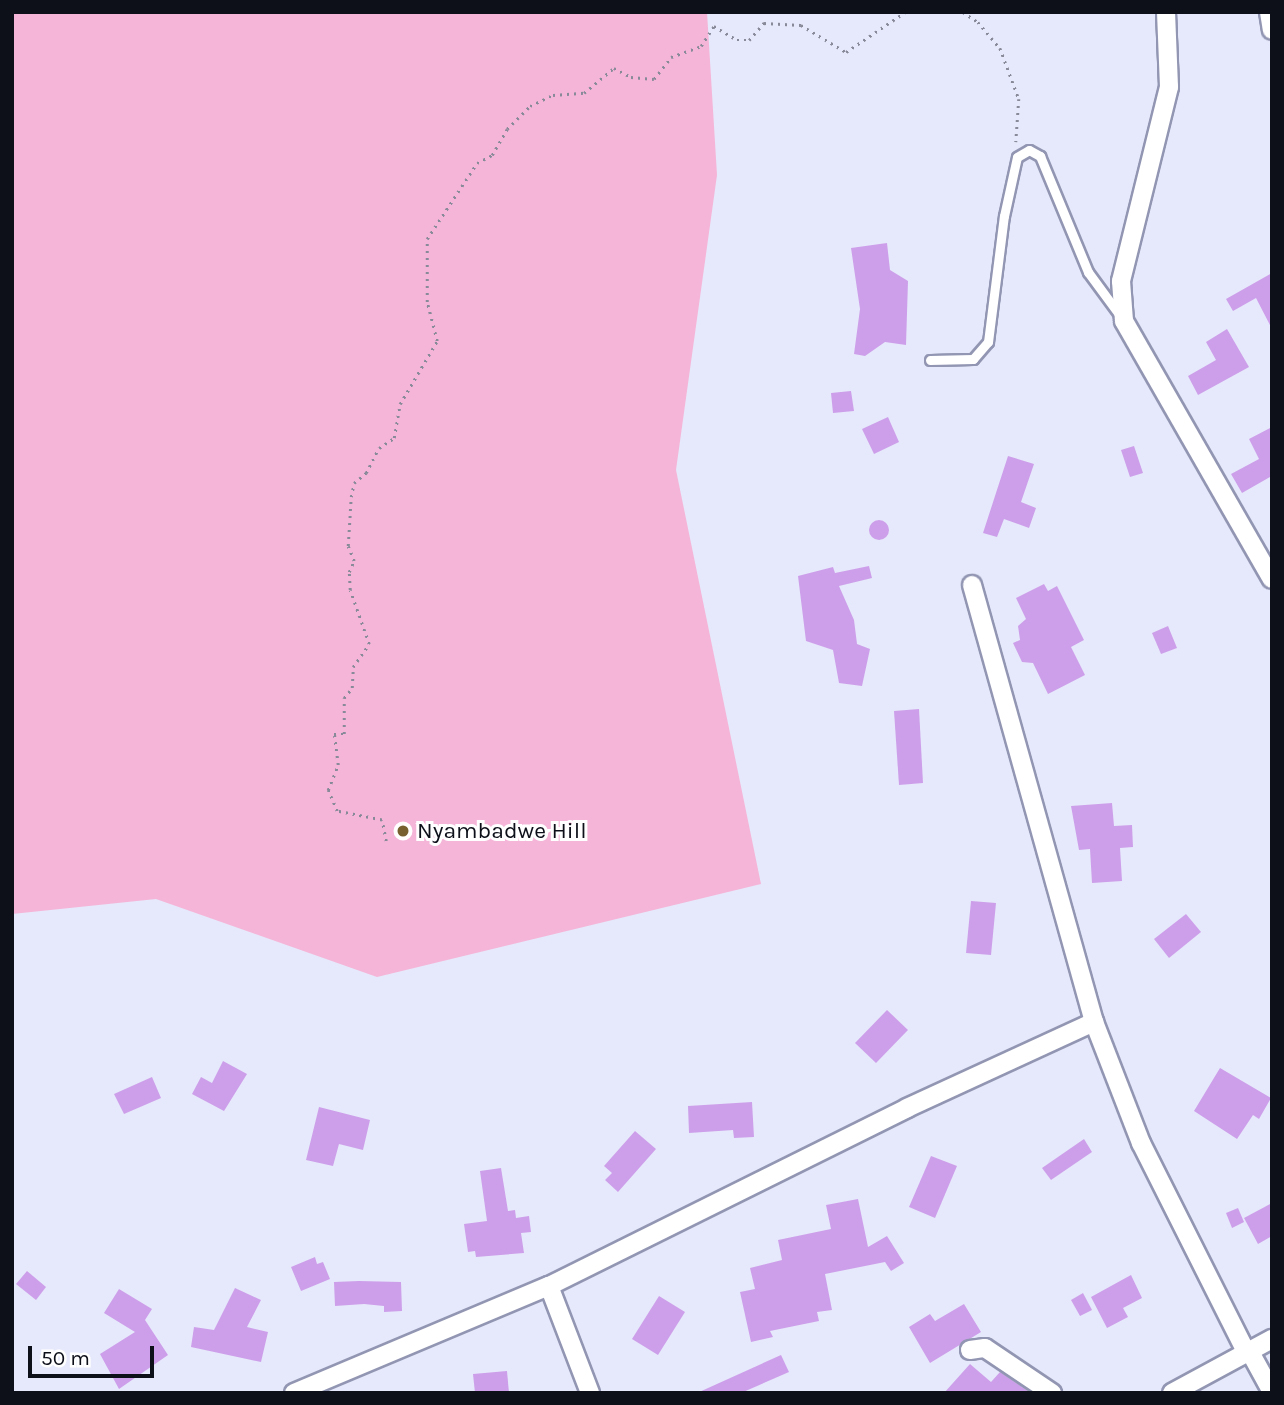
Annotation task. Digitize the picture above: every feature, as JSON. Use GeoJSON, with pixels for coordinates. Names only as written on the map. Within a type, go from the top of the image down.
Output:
{"type":"FeatureCollection","features":[{"type":"Feature","properties":{"kind":"street"},"geometry":{"type":"LineString","coordinates":[[1166,12],[1169,87],[1121,281],[1124,321],[1271,574]]}},
{"type":"Feature","properties":{"kind":"street"},"geometry":{"type":"LineString","coordinates":[[1269,12],[1272,30]]}},
{"type":"Feature","properties":{"kind":"street"},"geometry":{"type":"LineString","coordinates":[[972,585],[1094,1022],[1141,1143],[1248,1352],[1272,1392]]}},
{"type":"Feature","properties":{"kind":"street"},"geometry":{"type":"LineString","coordinates":[[294,1393],[549,1286],[907,1108],[1094,1022]]}},
{"type":"Feature","properties":{"kind":"street"},"geometry":{"type":"LineString","coordinates":[[549,1286],[590,1393]]}},
{"type":"Feature","properties":{"kind":"street"},"geometry":{"type":"LineString","coordinates":[[1172,1393],[1272,1339]]}},
{"type":"Feature","properties":{"kind":"street"},"geometry":{"type":"LineString","coordinates":[[970,1350],[985,1348],[1052,1393]]}},
{"type":"Feature","properties":{"kind":"lane"},"geometry":{"type":"LineString","coordinates":[[930,360],[973,359],[988,342],[1004,216],[1017,157],[1029,150],[1040,156],[1088,272],[1124,321]]}},
{"type":"Feature","properties":{"kind":"path"},"geometry":{"type":"LineString","coordinates":[[386,841],[382,820],[337,811],[328,790],[338,765],[334,734],[344,734],[344,698],[352,688],[352,667],[369,644],[350,590],[349,572],[354,561],[348,546],[351,497],[354,483],[366,472],[379,448],[394,438],[400,404],[437,341],[427,302],[427,239],[477,163],[492,155],[507,129],[530,106],[553,95],[584,93],[614,68],[631,77],[654,79],[671,57],[701,46],[714,26],[737,40],[749,40],[764,23],[801,25],[846,52],[905,12]]}},
{"type":"Feature","properties":{"kind":"path"},"geometry":{"type":"LineString","coordinates":[[963,12],[1000,48],[1018,99],[1014,125],[1017,157]]}},
{"type":"Feature","properties":{"kind":"shaded area"},"geometry":{"type":"Polygon","coordinates":[[[12,12],[707,12],[717,175],[676,470],[761,884],[377,977],[156,899],[12,914],[12,12]]]}},
{"type":"Feature","properties":{"kind":"building"},"geometry":{"type":"Polygon","coordinates":[[[887,243],[890,270],[908,281],[906,345],[885,342],[865,356],[854,354],[860,309],[851,248],[887,243]]]}},
{"type":"Feature","properties":{"kind":"building"},"geometry":{"type":"Polygon","coordinates":[[[1272,273],[1272,329],[1256,298],[1233,311],[1226,299],[1272,273]]]}},
{"type":"Feature","properties":{"kind":"building"},"geometry":{"type":"Polygon","coordinates":[[[1227,329],[1249,367],[1198,395],[1188,376],[1216,360],[1206,342],[1227,329]]]}},
{"type":"Feature","properties":{"kind":"building"},"geometry":{"type":"Polygon","coordinates":[[[851,391],[854,411],[833,413],[831,393],[851,391]]]}},
{"type":"Feature","properties":{"kind":"building"},"geometry":{"type":"Polygon","coordinates":[[[888,417],[899,442],[874,454],[862,429],[888,417]]]}},
{"type":"Feature","properties":{"kind":"building"},"geometry":{"type":"Polygon","coordinates":[[[1272,427],[1272,481],[1270,477],[1242,493],[1231,474],[1259,459],[1249,439],[1272,427]]]}},
{"type":"Feature","properties":{"kind":"building"},"geometry":{"type":"Polygon","coordinates":[[[1134,446],[1143,473],[1130,477],[1121,450],[1134,446]]]}},
{"type":"Feature","properties":{"kind":"building"},"geometry":{"type":"Polygon","coordinates":[[[1008,456],[1034,464],[1021,502],[1036,508],[1029,528],[1004,519],[997,537],[983,533],[1008,456]]]}},
{"type":"Feature","properties":{"kind":"building"},"geometry":{"type":"Polygon","coordinates":[[[879,520],[886,523],[889,530],[886,537],[879,540],[872,537],[869,530],[872,523],[879,520]]]}},
{"type":"Feature","properties":{"kind":"building"},"geometry":{"type":"Polygon","coordinates":[[[869,566],[872,578],[839,586],[854,620],[857,644],[870,649],[862,686],[839,683],[833,650],[806,641],[798,576],[833,567],[835,573],[869,566]]]}},
{"type":"Feature","properties":{"kind":"building"},"geometry":{"type":"Polygon","coordinates":[[[1044,584],[1048,591],[1057,586],[1084,640],[1071,647],[1085,675],[1048,694],[1033,663],[1022,662],[1013,643],[1020,640],[1018,626],[1026,619],[1016,598],[1044,584]]]}},
{"type":"Feature","properties":{"kind":"building"},"geometry":{"type":"Polygon","coordinates":[[[1168,626],[1177,648],[1161,654],[1152,633],[1168,626]]]}},
{"type":"Feature","properties":{"kind":"building"},"geometry":{"type":"Polygon","coordinates":[[[919,709],[923,783],[899,785],[894,711],[919,709]]]}},
{"type":"Feature","properties":{"kind":"building"},"geometry":{"type":"Polygon","coordinates":[[[1112,803],[1114,826],[1132,825],[1133,847],[1120,848],[1122,881],[1092,883],[1090,849],[1079,850],[1071,806],[1112,803]]]}},
{"type":"Feature","properties":{"kind":"building"},"geometry":{"type":"Polygon","coordinates":[[[971,901],[996,903],[991,955],[966,953],[971,901]]]}},
{"type":"Feature","properties":{"kind":"building"},"geometry":{"type":"Polygon","coordinates":[[[1186,914],[1201,932],[1169,958],[1154,939],[1186,914]]]}},
{"type":"Feature","properties":{"kind":"building"},"geometry":{"type":"Polygon","coordinates":[[[887,1010],[908,1030],[876,1063],[855,1043],[887,1010]]]}},
{"type":"Feature","properties":{"kind":"building"},"geometry":{"type":"Polygon","coordinates":[[[223,1061],[247,1074],[224,1111],[192,1094],[201,1077],[212,1083],[223,1061]]]}},
{"type":"Feature","properties":{"kind":"building"},"geometry":{"type":"Polygon","coordinates":[[[1220,1068],[1271,1098],[1259,1119],[1253,1115],[1237,1139],[1194,1111],[1220,1068]]]}},
{"type":"Feature","properties":{"kind":"building"},"geometry":{"type":"Polygon","coordinates":[[[152,1077],[161,1098],[124,1114],[114,1094],[152,1077]]]}},
{"type":"Feature","properties":{"kind":"building"},"geometry":{"type":"Polygon","coordinates":[[[752,1102],[754,1137],[734,1138],[733,1130],[689,1133],[688,1106],[752,1102]]]}},
{"type":"Feature","properties":{"kind":"building"},"geometry":{"type":"Polygon","coordinates":[[[319,1107],[370,1120],[363,1150],[339,1144],[333,1166],[306,1160],[319,1107]]]}},
{"type":"Feature","properties":{"kind":"building"},"geometry":{"type":"Polygon","coordinates":[[[635,1131],[656,1149],[618,1192],[605,1180],[612,1173],[604,1166],[635,1131]]]}},
{"type":"Feature","properties":{"kind":"building"},"geometry":{"type":"Polygon","coordinates":[[[1084,1139],[1092,1152],[1051,1180],[1042,1168],[1084,1139]]]}},
{"type":"Feature","properties":{"kind":"building"},"geometry":{"type":"Polygon","coordinates":[[[931,1156],[957,1166],[935,1218],[909,1207],[931,1156]]]}},
{"type":"Feature","properties":{"kind":"building"},"geometry":{"type":"Polygon","coordinates":[[[501,1168],[508,1211],[515,1210],[516,1218],[529,1216],[531,1232],[521,1233],[524,1253],[476,1257],[475,1251],[468,1252],[464,1224],[487,1221],[480,1171],[501,1168]]]}},
{"type":"Feature","properties":{"kind":"building"},"geometry":{"type":"Polygon","coordinates":[[[858,1199],[868,1247],[887,1236],[904,1263],[891,1271],[885,1262],[825,1274],[832,1310],[817,1312],[819,1321],[770,1331],[773,1337],[751,1342],[740,1292],[755,1289],[750,1268],[782,1260],[778,1240],[831,1229],[826,1205],[858,1199]]]}},
{"type":"Feature","properties":{"kind":"building"},"geometry":{"type":"Polygon","coordinates":[[[1272,1203],[1272,1236],[1258,1244],[1244,1218],[1272,1203]]]}},
{"type":"Feature","properties":{"kind":"building"},"geometry":{"type":"Polygon","coordinates":[[[1238,1208],[1244,1222],[1232,1228],[1226,1213],[1238,1208]]]}},
{"type":"Feature","properties":{"kind":"building"},"geometry":{"type":"Polygon","coordinates":[[[315,1257],[317,1264],[323,1262],[330,1279],[301,1291],[291,1267],[315,1257]]]}},
{"type":"Feature","properties":{"kind":"building"},"geometry":{"type":"Polygon","coordinates":[[[27,1271],[46,1287],[36,1300],[16,1284],[27,1271]]]}},
{"type":"Feature","properties":{"kind":"building"},"geometry":{"type":"Polygon","coordinates":[[[1131,1275],[1142,1298],[1123,1308],[1128,1317],[1107,1328],[1091,1297],[1131,1275]]]}},
{"type":"Feature","properties":{"kind":"building"},"geometry":{"type":"Polygon","coordinates":[[[334,1282],[401,1282],[402,1311],[384,1312],[384,1306],[364,1304],[335,1306],[334,1282]]]}},
{"type":"Feature","properties":{"kind":"building"},"geometry":{"type":"Polygon","coordinates":[[[235,1288],[261,1300],[247,1327],[268,1332],[261,1362],[191,1347],[194,1327],[214,1330],[235,1288]]]}},
{"type":"Feature","properties":{"kind":"building"},"geometry":{"type":"Polygon","coordinates":[[[119,1289],[152,1309],[145,1320],[168,1355],[119,1389],[100,1354],[135,1332],[104,1313],[119,1289]]]}},
{"type":"Feature","properties":{"kind":"building"},"geometry":{"type":"Polygon","coordinates":[[[1083,1293],[1092,1310],[1080,1316],[1071,1300],[1083,1293]]]}},
{"type":"Feature","properties":{"kind":"building"},"geometry":{"type":"Polygon","coordinates":[[[659,1296],[685,1312],[658,1355],[632,1339],[659,1296]]]}},
{"type":"Feature","properties":{"kind":"building"},"geometry":{"type":"Polygon","coordinates":[[[964,1304],[981,1332],[930,1363],[909,1327],[930,1314],[935,1321],[964,1304]]]}},
{"type":"Feature","properties":{"kind":"building"},"geometry":{"type":"Polygon","coordinates":[[[781,1355],[789,1372],[741,1393],[697,1393],[781,1355]]]}},
{"type":"Feature","properties":{"kind":"building"},"geometry":{"type":"Polygon","coordinates":[[[970,1364],[991,1382],[1000,1372],[1031,1393],[944,1393],[970,1364]]]}},
{"type":"Feature","properties":{"kind":"building"},"geometry":{"type":"Polygon","coordinates":[[[507,1371],[509,1393],[475,1393],[473,1374],[507,1371]]]}},
{"type":"Feature","properties":{"kind":"place","name":"Nyambadwe Hill"},"geometry":{"type":"Point","coordinates":[403,831]}}]}
